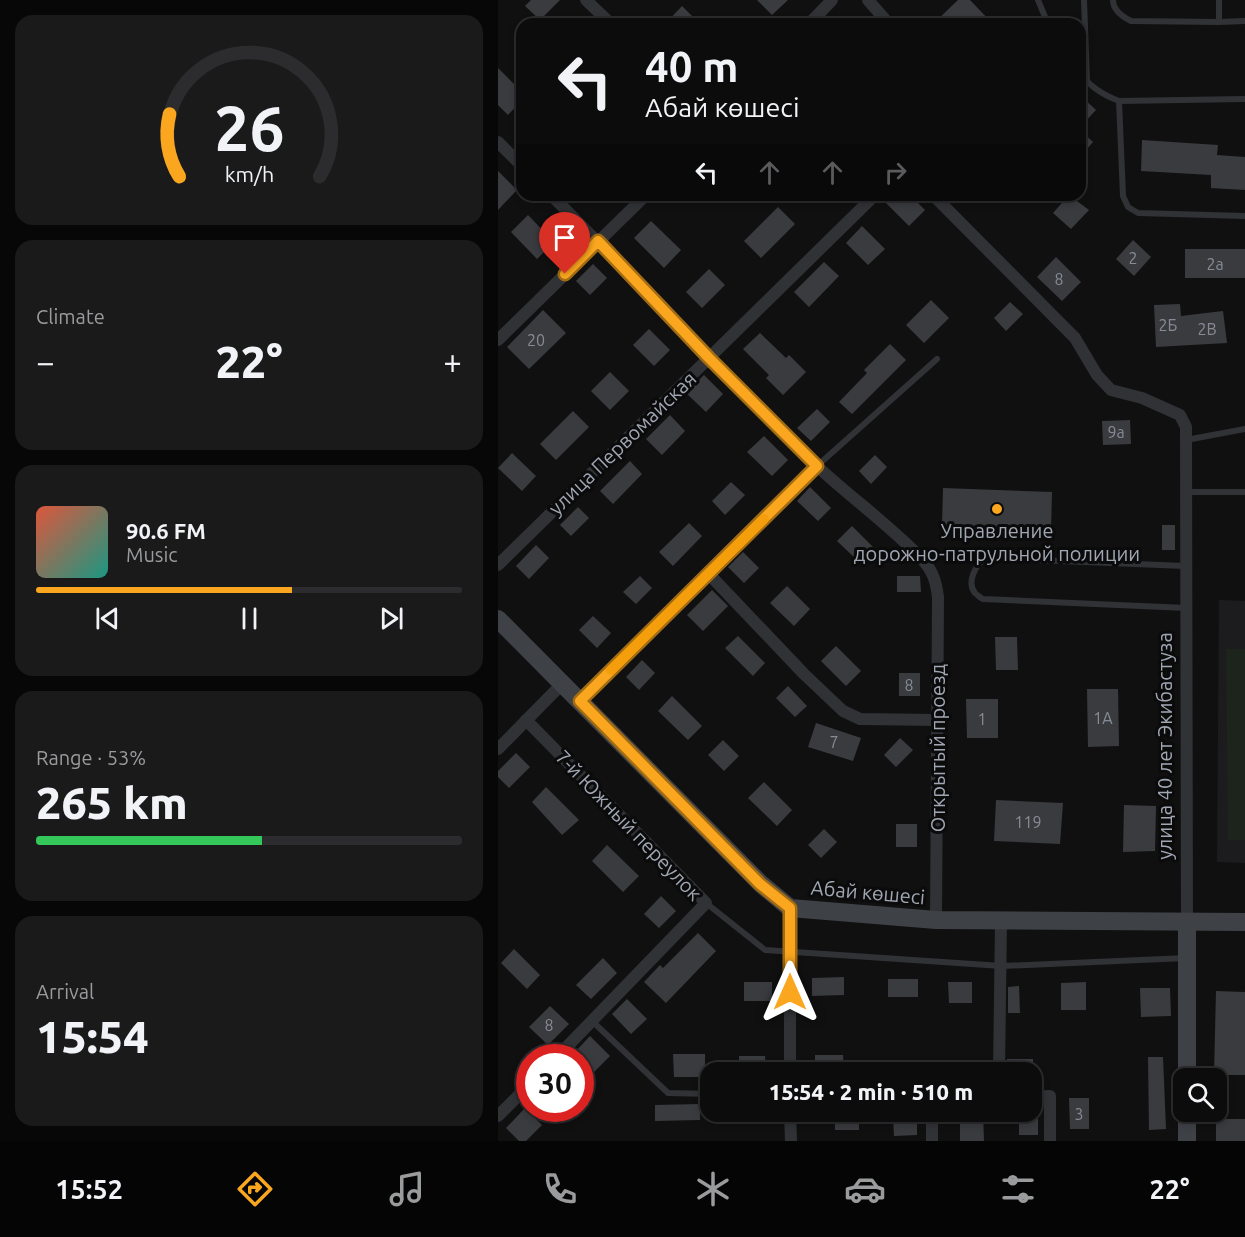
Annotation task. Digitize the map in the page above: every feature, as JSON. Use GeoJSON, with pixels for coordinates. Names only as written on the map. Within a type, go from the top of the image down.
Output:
{"type":"FeatureCollection","features":[{"type":"Feature","properties":{"kind":"street"},"geometry":{"type":"LineString","coordinates":[[586,0],[605,18]]}},
{"type":"Feature","properties":{"kind":"street"},"geometry":{"type":"LineString","coordinates":[[815,18],[832,0]]}},
{"type":"Feature","properties":{"kind":"street"},"geometry":{"type":"LineString","coordinates":[[868,0],[884,18]]}},
{"type":"Feature","properties":{"kind":"street"},"geometry":{"type":"LineString","coordinates":[[498,142],[516,160]]}},
{"type":"Feature","properties":{"kind":"street"},"geometry":{"type":"LineString","coordinates":[[557,201],[817,466]]}},
{"type":"Feature","properties":{"kind":"street"},"geometry":{"type":"LineString","coordinates":[[498,340],[640,201]]}},
{"type":"Feature","properties":{"kind":"street","name":"улица Первомайская"},"geometry":{"type":"LineString","coordinates":[[498,565],[869,201]]}},
{"type":"Feature","properties":{"kind":"street","name":"улица 40 лет Экибастуза"},"geometry":{"type":"LineString","coordinates":[[939,201],[1074,338],[1097,375],[1111,390],[1142,398],[1180,415],[1186,427],[1187,1068]]}},
{"type":"Feature","properties":{"kind":"street","name":"Открытый проезд"},"geometry":{"type":"LineString","coordinates":[[817,466],[921,558],[935,577],[938,597],[936,920]]}},
{"type":"Feature","properties":{"kind":"street"},"geometry":{"type":"LineString","coordinates":[[708,573],[804,674],[843,711],[860,719],[936,720]]}},
{"type":"Feature","properties":{"kind":"street","name":"Абай көшесі"},"geometry":{"type":"LineString","coordinates":[[498,619],[760,884],[790,908],[936,920],[1245,922]]}},
{"type":"Feature","properties":{"kind":"street"},"geometry":{"type":"LineString","coordinates":[[498,749],[562,684]]}},
{"type":"Feature","properties":{"kind":"street","name":"7-й Южный переулок"},"geometry":{"type":"LineString","coordinates":[[526,720],[706,903],[569,1044]]}},
{"type":"Feature","properties":{"kind":"street"},"geometry":{"type":"LineString","coordinates":[[790,908],[790,1062]]}},
{"type":"Feature","properties":{"kind":"street"},"geometry":{"type":"LineString","coordinates":[[999,1062],[1001,920]]}},
{"type":"Feature","properties":{"kind":"street"},"geometry":{"type":"LineString","coordinates":[[1042,1096],[1050,1096],[1050,1141]]}},
{"type":"Feature","properties":{"kind":"street"},"geometry":{"type":"LineString","coordinates":[[498,1116],[516,1098]]}},
{"type":"Feature","properties":{"kind":"street"},"geometry":{"type":"LineString","coordinates":[[790,1122],[791,1141]]}},
{"type":"Feature","properties":{"kind":"street"},"geometry":{"type":"LineString","coordinates":[[932,1122],[932,1141]]}},
{"type":"Feature","properties":{"kind":"street"},"geometry":{"type":"LineString","coordinates":[[1187,1122],[1187,1141]]}},
{"type":"Feature","properties":{"kind":"lane"},"geometry":{"type":"LineString","coordinates":[[1038,0],[1046,18]]}},
{"type":"Feature","properties":{"kind":"lane"},"geometry":{"type":"LineString","coordinates":[[1084,0],[1085,18]]}},
{"type":"Feature","properties":{"kind":"lane"},"geometry":{"type":"LineString","coordinates":[[1113,0],[1113,4],[1122,16],[1131,21],[1245,21]]}},
{"type":"Feature","properties":{"kind":"lane"},"geometry":{"type":"LineString","coordinates":[[1219,0],[1219,22]]}},
{"type":"Feature","properties":{"kind":"lane"},"geometry":{"type":"LineString","coordinates":[[1086,55],[1087,82],[1104,95],[1119,101],[1245,99]]}},
{"type":"Feature","properties":{"kind":"lane"},"geometry":{"type":"LineString","coordinates":[[1119,101],[1123,196],[1128,207],[1138,213],[1245,216]]}},
{"type":"Feature","properties":{"kind":"lane"},"geometry":{"type":"LineString","coordinates":[[580,701],[817,466],[937,359]]}},
{"type":"Feature","properties":{"kind":"lane"},"geometry":{"type":"LineString","coordinates":[[1186,440],[1245,429]]}},
{"type":"Feature","properties":{"kind":"lane"},"geometry":{"type":"LineString","coordinates":[[1186,492],[1245,492]]}},
{"type":"Feature","properties":{"kind":"lane"},"geometry":{"type":"LineString","coordinates":[[1185,566],[986,558],[978,562],[974,570],[972,588],[975,594],[983,599],[1186,608]]}},
{"type":"Feature","properties":{"kind":"lane"},"geometry":{"type":"LineString","coordinates":[[706,903],[765,950],[1002,966],[1187,958]]}},
{"type":"Feature","properties":{"kind":"lane"},"geometry":{"type":"LineString","coordinates":[[591,1021],[668,1093],[700,1094]]}},
{"type":"Feature","properties":{"kind":"shaded area"},"geometry":{"type":"Polygon","coordinates":[[[1219,600],[1245,601],[1245,863],[1217,862],[1219,600]]]}},
{"type":"Feature","properties":{"kind":"shaded area"},"geometry":{"type":"Polygon","coordinates":[[[1226,649],[1245,649],[1245,840],[1228,840],[1226,649]]]}},
{"type":"Feature","properties":{"kind":"building"},"geometry":{"type":"Polygon","coordinates":[[[531,0],[560,0],[542,18],[538,18],[525,6],[531,0]]]}},
{"type":"Feature","properties":{"kind":"building"},"geometry":{"type":"Polygon","coordinates":[[[757,0],[788,0],[772,15],[757,0]]]}},
{"type":"Feature","properties":{"kind":"building"},"geometry":{"type":"Polygon","coordinates":[[[958,0],[970,0],[987,18],[939,18],[958,0]]]}},
{"type":"Feature","properties":{"kind":"building"},"geometry":{"type":"Polygon","coordinates":[[[682,6],[694,18],[671,18],[682,6]]]}},
{"type":"Feature","properties":{"kind":"building"},"geometry":{"type":"Polygon","coordinates":[[[498,68],[516,86],[516,106],[508,115],[498,105],[498,68]]]}},
{"type":"Feature","properties":{"kind":"building"},"geometry":{"type":"Polygon","coordinates":[[[1086,101],[1096,110],[1086,121],[1086,101]]]}},
{"type":"Feature","properties":{"kind":"building"},"geometry":{"type":"Polygon","coordinates":[[[1086,136],[1093,142],[1086,150],[1086,136]]]}},
{"type":"Feature","properties":{"kind":"building"},"geometry":{"type":"Polygon","coordinates":[[[1142,140],[1218,145],[1217,155],[1245,157],[1245,190],[1211,188],[1211,175],[1141,171],[1142,140]]]}},
{"type":"Feature","properties":{"kind":"building"},"geometry":{"type":"Polygon","coordinates":[[[498,171],[516,191],[498,210],[498,171]]]}},
{"type":"Feature","properties":{"kind":"building"},"geometry":{"type":"Polygon","coordinates":[[[884,201],[916,201],[925,210],[909,226],[884,201]]]}},
{"type":"Feature","properties":{"kind":"building"},"geometry":{"type":"Polygon","coordinates":[[[1064,201],[1077,201],[1089,210],[1071,229],[1053,213],[1064,201]]]}},
{"type":"Feature","properties":{"kind":"building"},"geometry":{"type":"Polygon","coordinates":[[[778,207],[795,224],[761,258],[744,241],[778,207]]]}},
{"type":"Feature","properties":{"kind":"building"},"geometry":{"type":"Polygon","coordinates":[[[528,215],[554,242],[537,259],[511,232],[528,215]]]}},
{"type":"Feature","properties":{"kind":"building"},"geometry":{"type":"Polygon","coordinates":[[[651,221],[681,250],[664,268],[634,238],[651,221]]]}},
{"type":"Feature","properties":{"kind":"building"},"geometry":{"type":"Polygon","coordinates":[[[862,226],[885,249],[868,265],[846,243],[862,226]]]}},
{"type":"Feature","properties":{"kind":"building"},"geometry":{"type":"Polygon","coordinates":[[[1133,240],[1151,257],[1134,276],[1116,259],[1133,240]]]}},
{"type":"Feature","properties":{"kind":"building"},"geometry":{"type":"Polygon","coordinates":[[[1185,249],[1245,249],[1245,278],[1185,278],[1185,249]]]}},
{"type":"Feature","properties":{"kind":"building"},"geometry":{"type":"Polygon","coordinates":[[[1056,257],[1081,282],[1062,301],[1037,277],[1056,257]]]}},
{"type":"Feature","properties":{"kind":"building"},"geometry":{"type":"Polygon","coordinates":[[[824,262],[839,276],[809,307],[794,292],[824,262]]]}},
{"type":"Feature","properties":{"kind":"building"},"geometry":{"type":"Polygon","coordinates":[[[593,264],[607,278],[590,295],[576,281],[593,264]]]}},
{"type":"Feature","properties":{"kind":"building"},"geometry":{"type":"Polygon","coordinates":[[[709,269],[725,285],[702,308],[686,292],[709,269]]]}},
{"type":"Feature","properties":{"kind":"building"},"geometry":{"type":"Polygon","coordinates":[[[931,300],[949,318],[924,343],[906,325],[931,300]]]}},
{"type":"Feature","properties":{"kind":"building"},"geometry":{"type":"Polygon","coordinates":[[[1010,302],[1023,314],[1006,331],[994,318],[1010,302]]]}},
{"type":"Feature","properties":{"kind":"building"},"geometry":{"type":"Polygon","coordinates":[[[1180,304],[1181,316],[1223,311],[1227,343],[1156,347],[1154,305],[1180,304]]]}},
{"type":"Feature","properties":{"kind":"building"},"geometry":{"type":"Polygon","coordinates":[[[543,310],[566,333],[529,369],[507,347],[543,310]]]}},
{"type":"Feature","properties":{"kind":"building"},"geometry":{"type":"Polygon","coordinates":[[[649,329],[670,350],[654,366],[633,345],[649,329]]]}},
{"type":"Feature","properties":{"kind":"building"},"geometry":{"type":"Polygon","coordinates":[[[760,333],[786,358],[789,355],[806,372],[783,395],[766,378],[769,375],[743,349],[760,333]]]}},
{"type":"Feature","properties":{"kind":"building"},"geometry":{"type":"Polygon","coordinates":[[[890,344],[906,360],[852,414],[839,402],[867,373],[864,370],[890,344]]]}},
{"type":"Feature","properties":{"kind":"building"},"geometry":{"type":"Polygon","coordinates":[[[610,372],[629,391],[610,410],[591,391],[610,372]]]}},
{"type":"Feature","properties":{"kind":"building"},"geometry":{"type":"Polygon","coordinates":[[[704,375],[723,394],[706,412],[686,393],[704,375]]]}},
{"type":"Feature","properties":{"kind":"building"},"geometry":{"type":"Polygon","coordinates":[[[817,409],[830,422],[811,441],[797,428],[817,409]]]}},
{"type":"Feature","properties":{"kind":"building"},"geometry":{"type":"Polygon","coordinates":[[[573,411],[589,427],[556,460],[540,444],[573,411]]]}},
{"type":"Feature","properties":{"kind":"building"},"geometry":{"type":"Polygon","coordinates":[[[670,415],[685,431],[662,455],[646,439],[670,415]]]}},
{"type":"Feature","properties":{"kind":"building"},"geometry":{"type":"Polygon","coordinates":[[[1130,420],[1131,444],[1103,445],[1102,421],[1130,420]]]}},
{"type":"Feature","properties":{"kind":"building"},"geometry":{"type":"Polygon","coordinates":[[[764,436],[788,460],[772,476],[747,452],[764,436]]]}},
{"type":"Feature","properties":{"kind":"building"},"geometry":{"type":"Polygon","coordinates":[[[512,453],[536,476],[522,491],[498,468],[512,453]]]}},
{"type":"Feature","properties":{"kind":"building"},"geometry":{"type":"Polygon","coordinates":[[[875,455],[887,467],[871,484],[859,471],[875,455]]]}},
{"type":"Feature","properties":{"kind":"building"},"geometry":{"type":"Polygon","coordinates":[[[630,461],[642,474],[613,504],[600,491],[630,461]]]}},
{"type":"Feature","properties":{"kind":"building"},"geometry":{"type":"Polygon","coordinates":[[[731,482],[745,495],[725,515],[712,501],[731,482]]]}},
{"type":"Feature","properties":{"kind":"building"},"geometry":{"type":"Polygon","coordinates":[[[810,487],[831,508],[818,521],[797,501],[810,487]]]}},
{"type":"Feature","properties":{"kind":"building","name":"Управление дорожно-патрульной полиции"},"geometry":{"type":"Polygon","coordinates":[[[943,488],[1052,492],[1051,530],[942,526],[943,488]]]}},
{"type":"Feature","properties":{"kind":"building"},"geometry":{"type":"Polygon","coordinates":[[[578,507],[589,518],[571,536],[560,525],[578,507]]]}},
{"type":"Feature","properties":{"kind":"building"},"geometry":{"type":"Polygon","coordinates":[[[689,523],[702,536],[673,566],[659,552],[689,523]]]}},
{"type":"Feature","properties":{"kind":"building"},"geometry":{"type":"Polygon","coordinates":[[[1162,525],[1175,525],[1175,550],[1162,550],[1162,525]]]}},
{"type":"Feature","properties":{"kind":"building"},"geometry":{"type":"Polygon","coordinates":[[[852,526],[873,547],[859,562],[837,541],[852,526]]]}},
{"type":"Feature","properties":{"kind":"building"},"geometry":{"type":"Polygon","coordinates":[[[536,545],[549,558],[529,579],[516,566],[536,545]]]}},
{"type":"Feature","properties":{"kind":"building"},"geometry":{"type":"Polygon","coordinates":[[[743,552],[759,568],[744,583],[728,567],[743,552]]]}},
{"type":"Feature","properties":{"kind":"building"},"geometry":{"type":"Polygon","coordinates":[[[640,576],[652,588],[636,604],[623,592],[640,576]]]}},
{"type":"Feature","properties":{"kind":"building"},"geometry":{"type":"Polygon","coordinates":[[[897,576],[920,576],[921,592],[897,592],[897,576]]]}},
{"type":"Feature","properties":{"kind":"building"},"geometry":{"type":"Polygon","coordinates":[[[787,586],[810,609],[794,626],[770,603],[787,586]]]}},
{"type":"Feature","properties":{"kind":"building"},"geometry":{"type":"Polygon","coordinates":[[[712,590],[728,606],[703,631],[687,615],[712,590]]]}},
{"type":"Feature","properties":{"kind":"building"},"geometry":{"type":"Polygon","coordinates":[[[593,616],[611,633],[597,648],[579,630],[593,616]]]}},
{"type":"Feature","properties":{"kind":"building"},"geometry":{"type":"Polygon","coordinates":[[[738,636],[765,663],[753,676],[725,648],[738,636]]]}},
{"type":"Feature","properties":{"kind":"building"},"geometry":{"type":"Polygon","coordinates":[[[995,637],[1017,637],[1018,670],[996,670],[995,637]]]}},
{"type":"Feature","properties":{"kind":"building"},"geometry":{"type":"Polygon","coordinates":[[[836,646],[861,671],[846,686],[821,661],[836,646]]]}},
{"type":"Feature","properties":{"kind":"building"},"geometry":{"type":"Polygon","coordinates":[[[642,660],[655,673],[639,690],[626,677],[642,660]]]}},
{"type":"Feature","properties":{"kind":"building"},"geometry":{"type":"Polygon","coordinates":[[[899,673],[920,673],[920,696],[899,696],[899,673]]]}},
{"type":"Feature","properties":{"kind":"building"},"geometry":{"type":"Polygon","coordinates":[[[788,686],[807,706],[795,717],[776,698],[788,686]]]}},
{"type":"Feature","properties":{"kind":"building"},"geometry":{"type":"Polygon","coordinates":[[[1087,689],[1118,689],[1119,746],[1088,747],[1087,689]]]}},
{"type":"Feature","properties":{"kind":"building"},"geometry":{"type":"Polygon","coordinates":[[[672,696],[702,726],[688,740],[658,711],[672,696]]]}},
{"type":"Feature","properties":{"kind":"building"},"geometry":{"type":"Polygon","coordinates":[[[966,699],[998,699],[998,738],[967,738],[966,699]]]}},
{"type":"Feature","properties":{"kind":"building"},"geometry":{"type":"Polygon","coordinates":[[[816,723],[861,738],[853,761],[808,747],[816,723]]]}},
{"type":"Feature","properties":{"kind":"building"},"geometry":{"type":"Polygon","coordinates":[[[900,738],[913,750],[896,767],[884,755],[900,738]]]}},
{"type":"Feature","properties":{"kind":"building"},"geometry":{"type":"Polygon","coordinates":[[[723,740],[739,756],[724,771],[708,755],[723,740]]]}},
{"type":"Feature","properties":{"kind":"building"},"geometry":{"type":"Polygon","coordinates":[[[516,753],[530,767],[509,788],[498,777],[498,771],[516,753]]]}},
{"type":"Feature","properties":{"kind":"building"},"geometry":{"type":"Polygon","coordinates":[[[764,782],[792,810],[777,826],[748,798],[764,782]]]}},
{"type":"Feature","properties":{"kind":"building"},"geometry":{"type":"Polygon","coordinates":[[[546,787],[579,820],[562,835],[532,802],[546,787]]]}},
{"type":"Feature","properties":{"kind":"building"},"geometry":{"type":"Polygon","coordinates":[[[996,800],[1063,803],[1060,844],[994,841],[996,800]]]}},
{"type":"Feature","properties":{"kind":"building"},"geometry":{"type":"Polygon","coordinates":[[[1124,805],[1156,806],[1155,851],[1123,852],[1124,805]]]}},
{"type":"Feature","properties":{"kind":"building"},"geometry":{"type":"Polygon","coordinates":[[[896,824],[917,824],[917,847],[896,847],[896,824]]]}},
{"type":"Feature","properties":{"kind":"building"},"geometry":{"type":"Polygon","coordinates":[[[824,829],[837,842],[821,858],[808,845],[824,829]]]}},
{"type":"Feature","properties":{"kind":"building"},"geometry":{"type":"Polygon","coordinates":[[[607,845],[639,876],[623,892],[592,861],[607,845]]]}},
{"type":"Feature","properties":{"kind":"building"},"geometry":{"type":"Polygon","coordinates":[[[661,896],[676,911],[659,928],[644,914],[661,896]]]}},
{"type":"Feature","properties":{"kind":"building"},"geometry":{"type":"Polygon","coordinates":[[[698,933],[716,951],[666,1003],[644,982],[660,965],[663,968],[698,933]]]}},
{"type":"Feature","properties":{"kind":"building"},"geometry":{"type":"Polygon","coordinates":[[[514,949],[540,975],[527,989],[501,963],[514,949]]]}},
{"type":"Feature","properties":{"kind":"building"},"geometry":{"type":"Polygon","coordinates":[[[603,958],[617,973],[591,999],[576,985],[603,958]]]}},
{"type":"Feature","properties":{"kind":"building"},"geometry":{"type":"Polygon","coordinates":[[[844,977],[844,995],[812,996],[812,978],[844,977]]]}},
{"type":"Feature","properties":{"kind":"building"},"geometry":{"type":"Polygon","coordinates":[[[888,979],[918,979],[918,997],[888,997],[888,979]]]}},
{"type":"Feature","properties":{"kind":"building"},"geometry":{"type":"Polygon","coordinates":[[[744,982],[772,982],[772,1001],[744,1001],[744,982]]]}},
{"type":"Feature","properties":{"kind":"building"},"geometry":{"type":"Polygon","coordinates":[[[948,982],[972,982],[972,1003],[949,1003],[948,982]]]}},
{"type":"Feature","properties":{"kind":"building"},"geometry":{"type":"Polygon","coordinates":[[[1086,982],[1086,1010],[1061,1010],[1061,983],[1086,982]]]}},
{"type":"Feature","properties":{"kind":"building"},"geometry":{"type":"Polygon","coordinates":[[[1019,986],[1020,1013],[1008,1013],[1008,987],[1019,986]]]}},
{"type":"Feature","properties":{"kind":"building"},"geometry":{"type":"Polygon","coordinates":[[[1140,988],[1170,988],[1171,1016],[1141,1017],[1140,988]]]}},
{"type":"Feature","properties":{"kind":"building"},"geometry":{"type":"Polygon","coordinates":[[[1216,991],[1245,992],[1245,1075],[1227,1075],[1227,1068],[1214,1068],[1216,991]]]}},
{"type":"Feature","properties":{"kind":"building"},"geometry":{"type":"Polygon","coordinates":[[[627,999],[647,1019],[631,1034],[612,1014],[627,999]]]}},
{"type":"Feature","properties":{"kind":"building"},"geometry":{"type":"Polygon","coordinates":[[[550,1006],[569,1024],[549,1044],[529,1027],[550,1006]]]}},
{"type":"Feature","properties":{"kind":"building"},"geometry":{"type":"Polygon","coordinates":[[[590,1036],[610,1056],[594,1072],[594,1044],[582,1044],[590,1036]]]}},
{"type":"Feature","properties":{"kind":"building"},"geometry":{"type":"Polygon","coordinates":[[[673,1054],[705,1054],[705,1062],[700,1062],[700,1077],[674,1077],[673,1054]]]}},
{"type":"Feature","properties":{"kind":"building"},"geometry":{"type":"Polygon","coordinates":[[[815,1055],[843,1055],[843,1062],[815,1062],[815,1055]]]}},
{"type":"Feature","properties":{"kind":"building"},"geometry":{"type":"Polygon","coordinates":[[[739,1056],[765,1056],[765,1062],[739,1062],[739,1056]]]}},
{"type":"Feature","properties":{"kind":"building"},"geometry":{"type":"Polygon","coordinates":[[[1148,1057],[1163,1057],[1166,1129],[1149,1130],[1148,1057]]]}},
{"type":"Feature","properties":{"kind":"building"},"geometry":{"type":"Polygon","coordinates":[[[1007,1059],[1033,1059],[1033,1062],[1007,1062],[1007,1059]]]}},
{"type":"Feature","properties":{"kind":"building"},"geometry":{"type":"Polygon","coordinates":[[[893,1061],[922,1061],[922,1062],[893,1061]]]}},
{"type":"Feature","properties":{"kind":"building"},"geometry":{"type":"Polygon","coordinates":[[[1069,1098],[1089,1098],[1089,1129],[1070,1129],[1069,1098]]]}},
{"type":"Feature","properties":{"kind":"building"},"geometry":{"type":"Polygon","coordinates":[[[700,1104],[700,1120],[655,1121],[655,1105],[700,1104]]]}},
{"type":"Feature","properties":{"kind":"building"},"geometry":{"type":"Polygon","coordinates":[[[516,1117],[516,1122],[539,1122],[542,1125],[526,1141],[519,1141],[506,1128],[516,1117]]]}},
{"type":"Feature","properties":{"kind":"building"},"geometry":{"type":"Polygon","coordinates":[[[1227,1119],[1245,1119],[1245,1141],[1216,1141],[1216,1122],[1227,1122],[1227,1119]]]}},
{"type":"Feature","properties":{"kind":"building"},"geometry":{"type":"Polygon","coordinates":[[[738,1122],[765,1122],[765,1123],[738,1124],[738,1122]]]}},
{"type":"Feature","properties":{"kind":"building"},"geometry":{"type":"Polygon","coordinates":[[[835,1122],[859,1122],[859,1130],[835,1130],[835,1122]]]}},
{"type":"Feature","properties":{"kind":"building"},"geometry":{"type":"Polygon","coordinates":[[[893,1122],[917,1122],[917,1135],[894,1136],[893,1122]]]}},
{"type":"Feature","properties":{"kind":"building"},"geometry":{"type":"Polygon","coordinates":[[[960,1122],[983,1122],[984,1141],[960,1141],[960,1122]]]}},
{"type":"Feature","properties":{"kind":"building"},"geometry":{"type":"Polygon","coordinates":[[[1019,1122],[1038,1122],[1038,1135],[1019,1135],[1019,1122]]]}},
{"type":"Feature","properties":{"kind":"slow traffic"},"geometry":{"type":"LineString","coordinates":[[611,670],[764,519]]}},
{"type":"Feature","properties":{"kind":"place","name":"Управление дорожно-патрульной полиции"},"geometry":{"type":"Point","coordinates":[997,509]}},
{"type":"Feature","properties":{"kind":"route"},"geometry":{"type":"LineString","coordinates":[[565,274],[598,241],[709,358],[817,466],[580,701],[760,884],[790,908],[790,992]]}}]}
